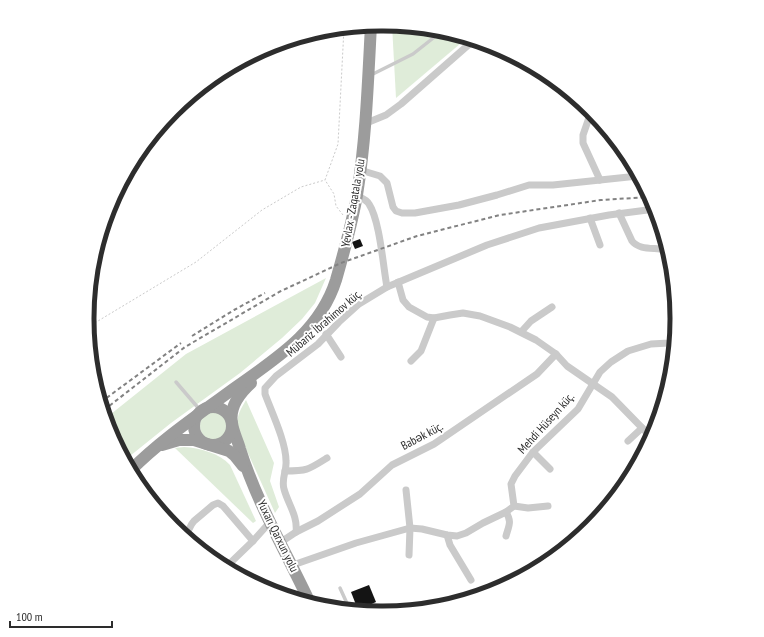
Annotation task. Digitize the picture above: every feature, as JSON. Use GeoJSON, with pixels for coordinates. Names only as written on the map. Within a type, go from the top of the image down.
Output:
{"type":"FeatureCollection","features":[{"type":"Feature","properties":{"kind":"highway","name":"Yevlax - Zaqatala yolu"},"geometry":{"type":"LineString","coordinates":[[276,358],[305,334],[314,323],[324,309],[332,293],[336,280],[351,222],[360,170],[371,32]]}},
{"type":"Feature","properties":{"kind":"highway"},"geometry":{"type":"LineString","coordinates":[[136,466],[202,412],[276,358]]}},
{"type":"Feature","properties":{"kind":"highway"},"geometry":{"type":"LineString","coordinates":[[247,470],[232,422],[228,415],[222,410],[214,408],[202,412],[195,422],[195,430],[199,438],[209,445],[217,445],[225,441],[230,435],[232,422],[234,407],[240,394],[276,358]]}},
{"type":"Feature","properties":{"kind":"highway"},"geometry":{"type":"LineString","coordinates":[[156,448],[179,440],[194,440],[229,451],[247,470]]}},
{"type":"Feature","properties":{"kind":"highway","name":"Yuxarı Qarxun yolu"},"geometry":{"type":"LineString","coordinates":[[247,470],[293,565],[305,595]]}},
{"type":"Feature","properties":{"kind":"street"},"geometry":{"type":"LineString","coordinates":[[364,124],[386,115],[401,104],[469,45]]}},
{"type":"Feature","properties":{"kind":"street"},"geometry":{"type":"LineString","coordinates":[[589,119],[583,135],[583,143],[600,180]]}},
{"type":"Feature","properties":{"kind":"street"},"geometry":{"type":"LineString","coordinates":[[360,170],[380,176],[387,183],[392,207],[396,211],[402,213],[415,213],[459,205],[529,185],[553,185],[632,177]]}},
{"type":"Feature","properties":{"kind":"street"},"geometry":{"type":"LineString","coordinates":[[356,195],[365,199],[369,203],[373,212],[387,287]]}},
{"type":"Feature","properties":{"kind":"street","name":"Mübariz İbrahimov küç."},"geometry":{"type":"LineString","coordinates":[[296,532],[296,520],[283,488],[286,462],[285,451],[265,394],[265,388],[276,376],[318,344],[326,334],[359,304],[398,282],[487,245],[539,228],[619,213],[649,210]]}},
{"type":"Feature","properties":{"kind":"street"},"geometry":{"type":"LineString","coordinates":[[619,213],[635,245],[660,249]]}},
{"type":"Feature","properties":{"kind":"street"},"geometry":{"type":"LineString","coordinates":[[590,218],[600,245]]}},
{"type":"Feature","properties":{"kind":"street"},"geometry":{"type":"LineString","coordinates":[[398,282],[403,300],[409,307],[427,317],[434,318],[463,313],[480,316],[521,332],[536,340],[556,354],[567,366],[592,383],[622,407],[646,432]]}},
{"type":"Feature","properties":{"kind":"street"},"geometry":{"type":"LineString","coordinates":[[521,332],[531,321],[552,307]]}},
{"type":"Feature","properties":{"kind":"street"},"geometry":{"type":"LineString","coordinates":[[411,361],[422,351],[434,318]]}},
{"type":"Feature","properties":{"kind":"street"},"geometry":{"type":"LineString","coordinates":[[326,334],[341,357]]}},
{"type":"Feature","properties":{"kind":"street","name":"Mehdi Hüseyn küç."},"geometry":{"type":"LineString","coordinates":[[514,506],[511,484],[514,476],[533,452],[578,409],[592,383],[600,372],[611,362],[628,351],[650,344],[668,343]]}},
{"type":"Feature","properties":{"kind":"street","name":"Babək küç."},"geometry":{"type":"LineString","coordinates":[[296,532],[318,521],[360,494],[392,465],[434,444],[537,374],[556,354]]}},
{"type":"Feature","properties":{"kind":"street"},"geometry":{"type":"LineString","coordinates":[[628,441],[642,428]]}},
{"type":"Feature","properties":{"kind":"street"},"geometry":{"type":"LineString","coordinates":[[533,452],[550,469]]}},
{"type":"Feature","properties":{"kind":"street"},"geometry":{"type":"LineString","coordinates":[[285,471],[303,471],[310,469],[327,458]]}},
{"type":"Feature","properties":{"kind":"street"},"geometry":{"type":"LineString","coordinates":[[406,490],[410,528],[409,555]]}},
{"type":"Feature","properties":{"kind":"street"},"geometry":{"type":"LineString","coordinates":[[188,531],[194,521],[213,505],[218,503],[223,506],[253,541]]}},
{"type":"Feature","properties":{"kind":"street"},"geometry":{"type":"LineString","coordinates":[[293,565],[356,543],[410,528],[457,536],[466,533],[483,522],[506,512],[514,506],[528,508],[548,506]]}},
{"type":"Feature","properties":{"kind":"street"},"geometry":{"type":"LineString","coordinates":[[506,512],[510,519],[506,536]]}},
{"type":"Feature","properties":{"kind":"street"},"geometry":{"type":"LineString","coordinates":[[230,563],[271,521]]}},
{"type":"Feature","properties":{"kind":"street"},"geometry":{"type":"LineString","coordinates":[[281,542],[296,532]]}},
{"type":"Feature","properties":{"kind":"street"},"geometry":{"type":"LineString","coordinates":[[447,535],[450,545],[471,580]]}},
{"type":"Feature","properties":{"kind":"lane"},"geometry":{"type":"LineString","coordinates":[[368,76],[413,54],[435,36]]}},
{"type":"Feature","properties":{"kind":"lane"},"geometry":{"type":"LineString","coordinates":[[176,382],[202,412]]}},
{"type":"Feature","properties":{"kind":"lane"},"geometry":{"type":"LineString","coordinates":[[340,588],[347,604]]}},
{"type":"Feature","properties":{"kind":"path"},"geometry":{"type":"LineString","coordinates":[[325,180],[338,144],[344,33]]}},
{"type":"Feature","properties":{"kind":"path"},"geometry":{"type":"LineString","coordinates":[[325,180],[334,194],[336,206],[341,214],[351,222]]}},
{"type":"Feature","properties":{"kind":"path"},"geometry":{"type":"LineString","coordinates":[[94,323],[196,262],[262,210],[301,186],[325,180]]}},
{"type":"Feature","properties":{"kind":"green space"},"geometry":{"type":"Polygon","coordinates":[[[392,32],[420,33],[462,43],[396,98],[392,32]]]}},
{"type":"Feature","properties":{"kind":"green space"},"geometry":{"type":"Polygon","coordinates":[[[326,278],[315,303],[302,319],[282,338],[240,373],[171,423],[130,456],[116,429],[111,414],[186,354],[326,278]]]}},
{"type":"Feature","properties":{"kind":"green space"},"geometry":{"type":"Polygon","coordinates":[[[246,400],[274,463],[270,481],[279,507],[275,513],[238,431],[237,422],[246,400]]]}},
{"type":"Feature","properties":{"kind":"green space"},"geometry":{"type":"Polygon","coordinates":[[[214,412],[224,416],[228,426],[224,436],[214,440],[204,436],[200,426],[204,416],[214,412]]]}},
{"type":"Feature","properties":{"kind":"green space"},"geometry":{"type":"Polygon","coordinates":[[[184,447],[215,454],[230,465],[256,521],[253,523],[175,448],[184,447]]]}},
{"type":"Feature","properties":{"kind":"building"},"geometry":{"type":"Polygon","coordinates":[[[360,239],[363,246],[355,249],[352,242],[360,239]]]}},
{"type":"Feature","properties":{"kind":"building"},"geometry":{"type":"Polygon","coordinates":[[[369,585],[376,602],[369,605],[356,605],[351,592],[369,585]]]}},
{"type":"Feature","properties":{"kind":"railway"},"geometry":{"type":"LineString","coordinates":[[108,406],[185,347],[279,292],[341,263],[417,236],[500,215],[601,200],[643,197]]}},
{"type":"Feature","properties":{"kind":"railway"},"geometry":{"type":"LineString","coordinates":[[192,336],[265,293]]}},
{"type":"Feature","properties":{"kind":"railway"},"geometry":{"type":"LineString","coordinates":[[106,398],[181,343]]}}]}
